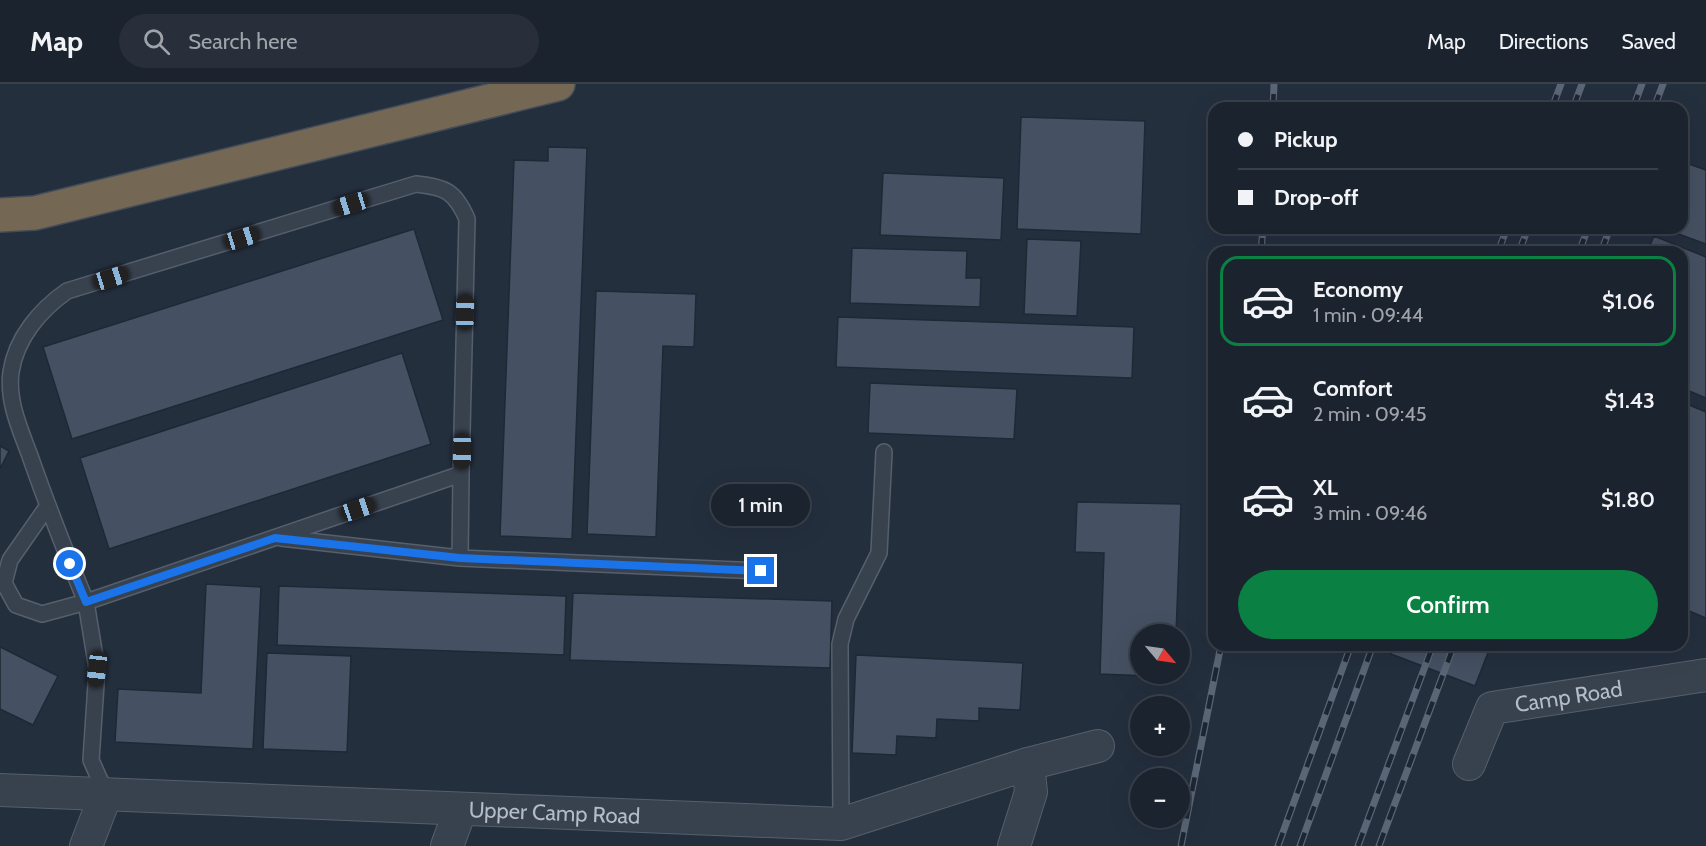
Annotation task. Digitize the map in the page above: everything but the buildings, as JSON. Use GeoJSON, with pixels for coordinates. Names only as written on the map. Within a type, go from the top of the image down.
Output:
{"type":"FeatureCollection","features":[{"type":"Feature","properties":{"kind":"highway"},"geometry":{"type":"LineString","coordinates":[[0,216],[35,213],[558,84]]}},
{"type":"Feature","properties":{"kind":"highway"},"geometry":{"type":"LineString","coordinates":[[0,231],[35,213]]}},
{"type":"Feature","properties":{"kind":"street","name":"Camp Road"},"geometry":{"type":"LineString","coordinates":[[1468,764],[1492,708],[1706,675]]}},
{"type":"Feature","properties":{"kind":"street","name":"Upper Camp Road"},"geometry":{"type":"LineString","coordinates":[[0,790],[460,811],[836,835],[1028,764],[1098,746]]}},
{"type":"Feature","properties":{"kind":"street"},"geometry":{"type":"LineString","coordinates":[[1014,846],[1031,792],[1028,764]]}},
{"type":"Feature","properties":{"kind":"street"},"geometry":{"type":"LineString","coordinates":[[86,846],[106,794]]}},
{"type":"Feature","properties":{"kind":"street"},"geometry":{"type":"LineString","coordinates":[[447,846],[460,811]]}},
{"type":"Feature","properties":{"kind":"lane"},"geometry":{"type":"LineString","coordinates":[[106,794],[90,760],[97,669],[86,602],[48,507],[11,401],[11,372],[18,347],[47,305],[68,291],[416,184],[441,187],[459,201],[466,219],[460,558]]}},
{"type":"Feature","properties":{"kind":"lane"},"geometry":{"type":"LineString","coordinates":[[836,835],[840,644],[846,619],[879,554],[884,452]]}},
{"type":"Feature","properties":{"kind":"lane"},"geometry":{"type":"LineString","coordinates":[[48,507],[10,560],[4,583],[16,605],[42,614],[86,602],[461,474]]}},
{"type":"Feature","properties":{"kind":"lane"},"geometry":{"type":"LineString","coordinates":[[275,538],[460,558],[761,571]]}},
{"type":"Feature","properties":{"kind":"railway"},"geometry":{"type":"LineString","coordinates":[[1273,102],[1274,84]]}},
{"type":"Feature","properties":{"kind":"railway"},"geometry":{"type":"LineString","coordinates":[[1554,102],[1561,84]]}},
{"type":"Feature","properties":{"kind":"railway"},"geometry":{"type":"LineString","coordinates":[[1575,102],[1582,84]]}},
{"type":"Feature","properties":{"kind":"railway"},"geometry":{"type":"LineString","coordinates":[[1635,102],[1642,84]]}},
{"type":"Feature","properties":{"kind":"railway"},"geometry":{"type":"LineString","coordinates":[[1656,102],[1663,84]]}},
{"type":"Feature","properties":{"kind":"railway"},"geometry":{"type":"LineString","coordinates":[[1262,234],[1262,246]]}},
{"type":"Feature","properties":{"kind":"railway"},"geometry":{"type":"LineString","coordinates":[[1500,246],[1505,234]]}},
{"type":"Feature","properties":{"kind":"railway"},"geometry":{"type":"LineString","coordinates":[[1521,246],[1526,234]]}},
{"type":"Feature","properties":{"kind":"railway"},"geometry":{"type":"LineString","coordinates":[[1581,246],[1586,234]]}},
{"type":"Feature","properties":{"kind":"railway"},"geometry":{"type":"LineString","coordinates":[[1603,246],[1608,234]]}},
{"type":"Feature","properties":{"kind":"railway"},"geometry":{"type":"LineString","coordinates":[[1181,846],[1220,651]]}},
{"type":"Feature","properties":{"kind":"railway"},"geometry":{"type":"LineString","coordinates":[[1278,846],[1349,651]]}},
{"type":"Feature","properties":{"kind":"railway"},"geometry":{"type":"LineString","coordinates":[[1300,846],[1371,651]]}},
{"type":"Feature","properties":{"kind":"railway"},"geometry":{"type":"LineString","coordinates":[[1358,846],[1431,651]]}},
{"type":"Feature","properties":{"kind":"railway"},"geometry":{"type":"LineString","coordinates":[[1379,846],[1452,651]]}},
{"type":"Feature","properties":{"kind":"route"},"geometry":{"type":"LineString","coordinates":[[70,564],[86,602],[275,538],[460,558],[761,571]]}}]}
